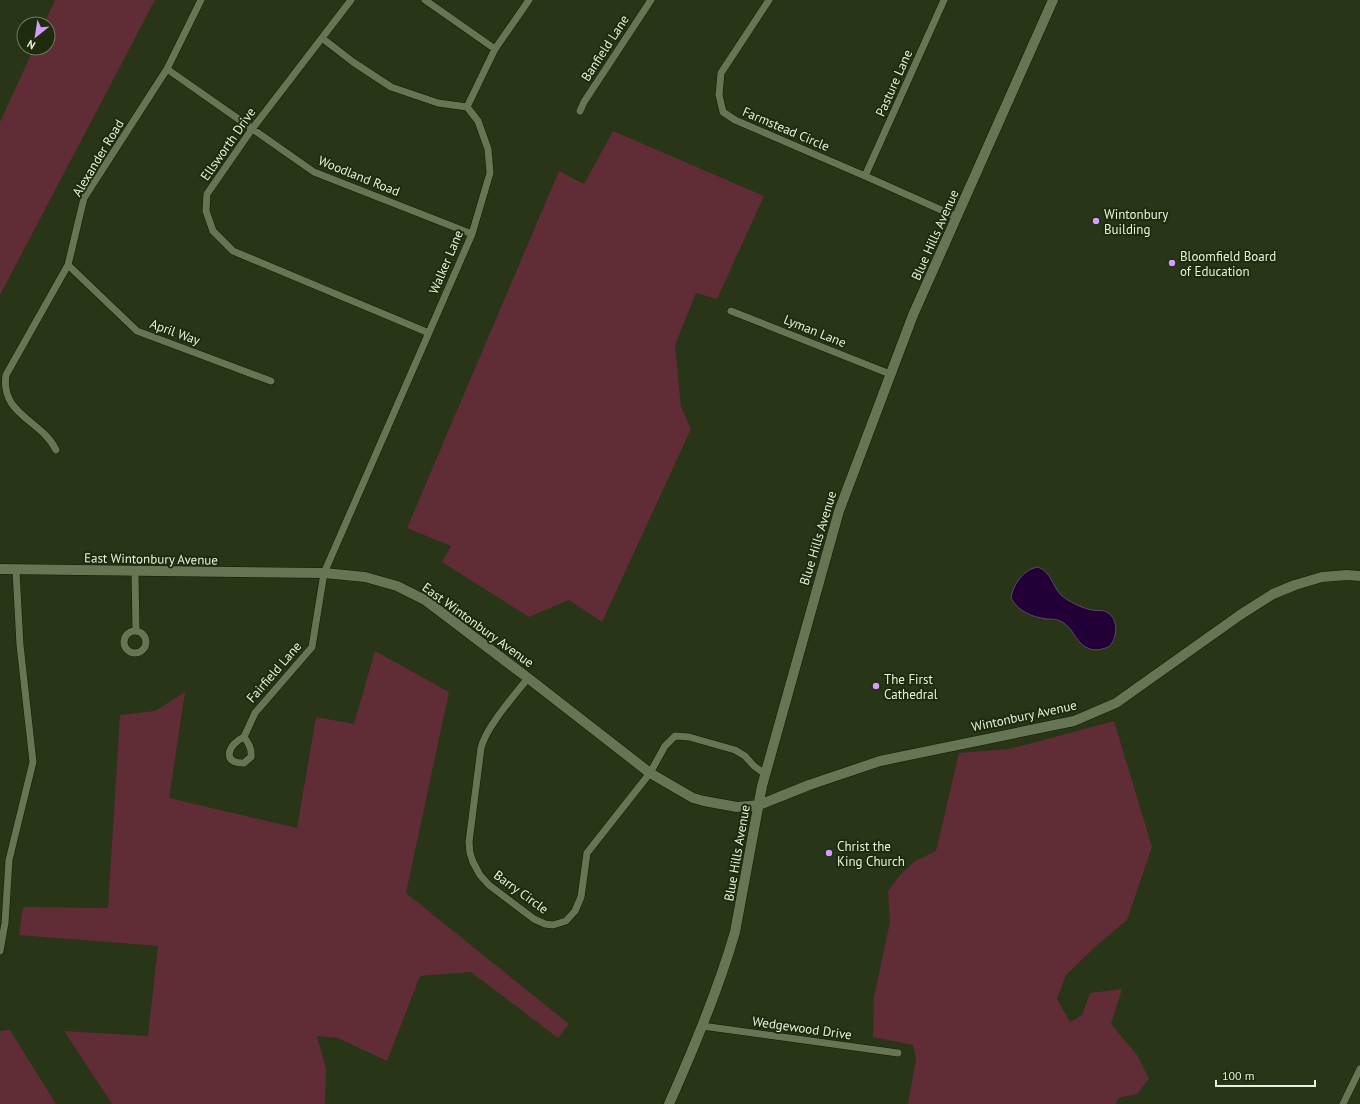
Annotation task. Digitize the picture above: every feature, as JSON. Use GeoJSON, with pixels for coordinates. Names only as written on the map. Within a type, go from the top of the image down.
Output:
{"type":"FeatureCollection","features":[{"type":"Feature","properties":{"kind":"main road","name":"Blue Hills Avenue"},"geometry":{"type":"LineString","coordinates":[[669,1104],[722,976],[735,932],[765,774],[839,511],[890,374],[914,315],[1053,0]]}},
{"type":"Feature","properties":{"kind":"main road","name":"East Wintonbury Avenue"},"geometry":{"type":"LineString","coordinates":[[0,569],[135,572],[324,573],[365,577],[397,586],[425,600],[650,773],[693,798],[737,807],[759,805]]}},
{"type":"Feature","properties":{"kind":"main road","name":"Wintonbury Avenue"},"geometry":{"type":"LineString","coordinates":[[759,805],[809,785],[880,761],[1074,721],[1116,703],[1240,615],[1273,594],[1295,585],[1322,577],[1346,575],[1360,576]]}},
{"type":"Feature","properties":{"kind":"street","name":"Alexander Road"},"geometry":{"type":"LineString","coordinates":[[56,450],[52,441],[20,414],[12,405],[6,395],[4,385],[6,375],[68,265],[84,198],[167,69],[200,0]]}},
{"type":"Feature","properties":{"kind":"street","name":"Ellsworth Drive"},"geometry":{"type":"LineString","coordinates":[[351,0],[252,129],[207,194],[206,211],[213,231],[233,251],[429,333]]}},
{"type":"Feature","properties":{"kind":"street"},"geometry":{"type":"LineString","coordinates":[[425,0],[495,49]]}},
{"type":"Feature","properties":{"kind":"street"},"geometry":{"type":"LineString","coordinates":[[322,38],[353,62],[391,87],[438,103],[467,107],[495,49],[529,0]]}},
{"type":"Feature","properties":{"kind":"street","name":"Banfield Lane"},"geometry":{"type":"LineString","coordinates":[[580,111],[584,102],[651,0]]}},
{"type":"Feature","properties":{"kind":"street","name":"Farmstead Circle"},"geometry":{"type":"LineString","coordinates":[[769,0],[721,73],[719,95],[723,112],[735,120],[957,217]]}},
{"type":"Feature","properties":{"kind":"street","name":"Pasture Lane"},"geometry":{"type":"LineString","coordinates":[[865,176],[944,0]]}},
{"type":"Feature","properties":{"kind":"street","name":"Woodland Road"},"geometry":{"type":"LineString","coordinates":[[167,69],[314,172],[472,234]]}},
{"type":"Feature","properties":{"kind":"street","name":"Walker Lane"},"geometry":{"type":"LineString","coordinates":[[324,573],[472,234],[490,173],[488,149],[478,121],[467,107]]}},
{"type":"Feature","properties":{"kind":"street","name":"April Way"},"geometry":{"type":"LineString","coordinates":[[68,265],[137,331],[271,381]]}},
{"type":"Feature","properties":{"kind":"street","name":"Lyman Lane"},"geometry":{"type":"LineString","coordinates":[[731,311],[890,374]]}},
{"type":"Feature","properties":{"kind":"street"},"geometry":{"type":"LineString","coordinates":[[0,951],[5,923],[9,860],[33,762],[20,645],[16,570]]}},
{"type":"Feature","properties":{"kind":"street"},"geometry":{"type":"LineString","coordinates":[[135,572],[136,631]]}},
{"type":"Feature","properties":{"kind":"street","name":"Fairfield Lane"},"geometry":{"type":"LineString","coordinates":[[244,737],[254,713],[312,647],[324,573]]}},
{"type":"Feature","properties":{"kind":"street","name":"Barry Circle"},"geometry":{"type":"LineString","coordinates":[[528,678],[485,736],[481,748],[469,845],[470,854],[475,867],[489,885],[537,921],[553,925],[566,921],[575,911],[580,902],[588,852],[650,773],[669,741],[675,736],[697,739],[742,753],[754,766],[765,774]]}},
{"type":"Feature","properties":{"kind":"street","name":"Wedgewood Drive"},"geometry":{"type":"LineString","coordinates":[[702,1026],[898,1053]]}},
{"type":"Feature","properties":{"kind":"street"},"geometry":{"type":"LineString","coordinates":[[1343,1104],[1360,1069]]}},
{"type":"Feature","properties":{"kind":"shaded area"},"geometry":{"type":"Polygon","coordinates":[[[55,0],[155,0],[0,295],[0,122],[30,56],[56,56],[56,16],[48,16],[55,0]]]}},
{"type":"Feature","properties":{"kind":"shaded area"},"geometry":{"type":"Polygon","coordinates":[[[613,131],[764,196],[717,299],[696,293],[675,345],[681,407],[691,429],[602,622],[569,600],[529,617],[442,562],[451,546],[407,528],[559,171],[584,184],[613,131]]]}},
{"type":"Feature","properties":{"kind":"shaded area"},"geometry":{"type":"Polygon","coordinates":[[[1038,567],[1049,575],[1061,595],[1068,600],[1088,609],[1104,611],[1112,617],[1115,622],[1116,632],[1110,646],[1095,650],[1085,647],[1062,622],[1031,615],[1026,613],[1014,603],[1011,598],[1012,593],[1020,578],[1028,571],[1038,567]]]}},
{"type":"Feature","properties":{"kind":"shaded area"},"geometry":{"type":"Polygon","coordinates":[[[375,651],[449,692],[406,893],[569,1024],[558,1038],[471,972],[420,976],[387,1061],[338,1038],[317,1036],[326,1069],[325,1104],[112,1104],[64,1031],[148,1036],[158,946],[19,935],[23,907],[108,908],[120,715],[155,711],[185,692],[169,798],[297,828],[316,717],[354,724],[375,651]]]}},
{"type":"Feature","properties":{"kind":"shaded area"},"geometry":{"type":"Polygon","coordinates":[[[1114,721],[1152,847],[1127,920],[1096,946],[1066,975],[1057,999],[1070,1022],[1082,1015],[1090,993],[1122,989],[1111,1024],[1137,1055],[1149,1079],[1137,1094],[1118,1098],[1116,1104],[908,1104],[916,1059],[913,1045],[873,1037],[874,997],[890,922],[888,891],[900,875],[915,861],[936,851],[959,753],[1009,749],[1114,721]]]}},
{"type":"Feature","properties":{"kind":"shaded area"},"geometry":{"type":"Polygon","coordinates":[[[10,1030],[56,1104],[0,1104],[0,1031],[10,1030]]]}},
{"type":"Feature","properties":{"kind":"place","name":"Wintonbury Building"},"geometry":{"type":"Point","coordinates":[1096,221]}},
{"type":"Feature","properties":{"kind":"place","name":"Bloomfield Board of Education"},"geometry":{"type":"Point","coordinates":[1172,263]}},
{"type":"Feature","properties":{"kind":"place","name":"The First Cathedral"},"geometry":{"type":"Point","coordinates":[876,686]}},
{"type":"Feature","properties":{"kind":"place","name":"Christ the King Church"},"geometry":{"type":"Point","coordinates":[829,853]}}]}
